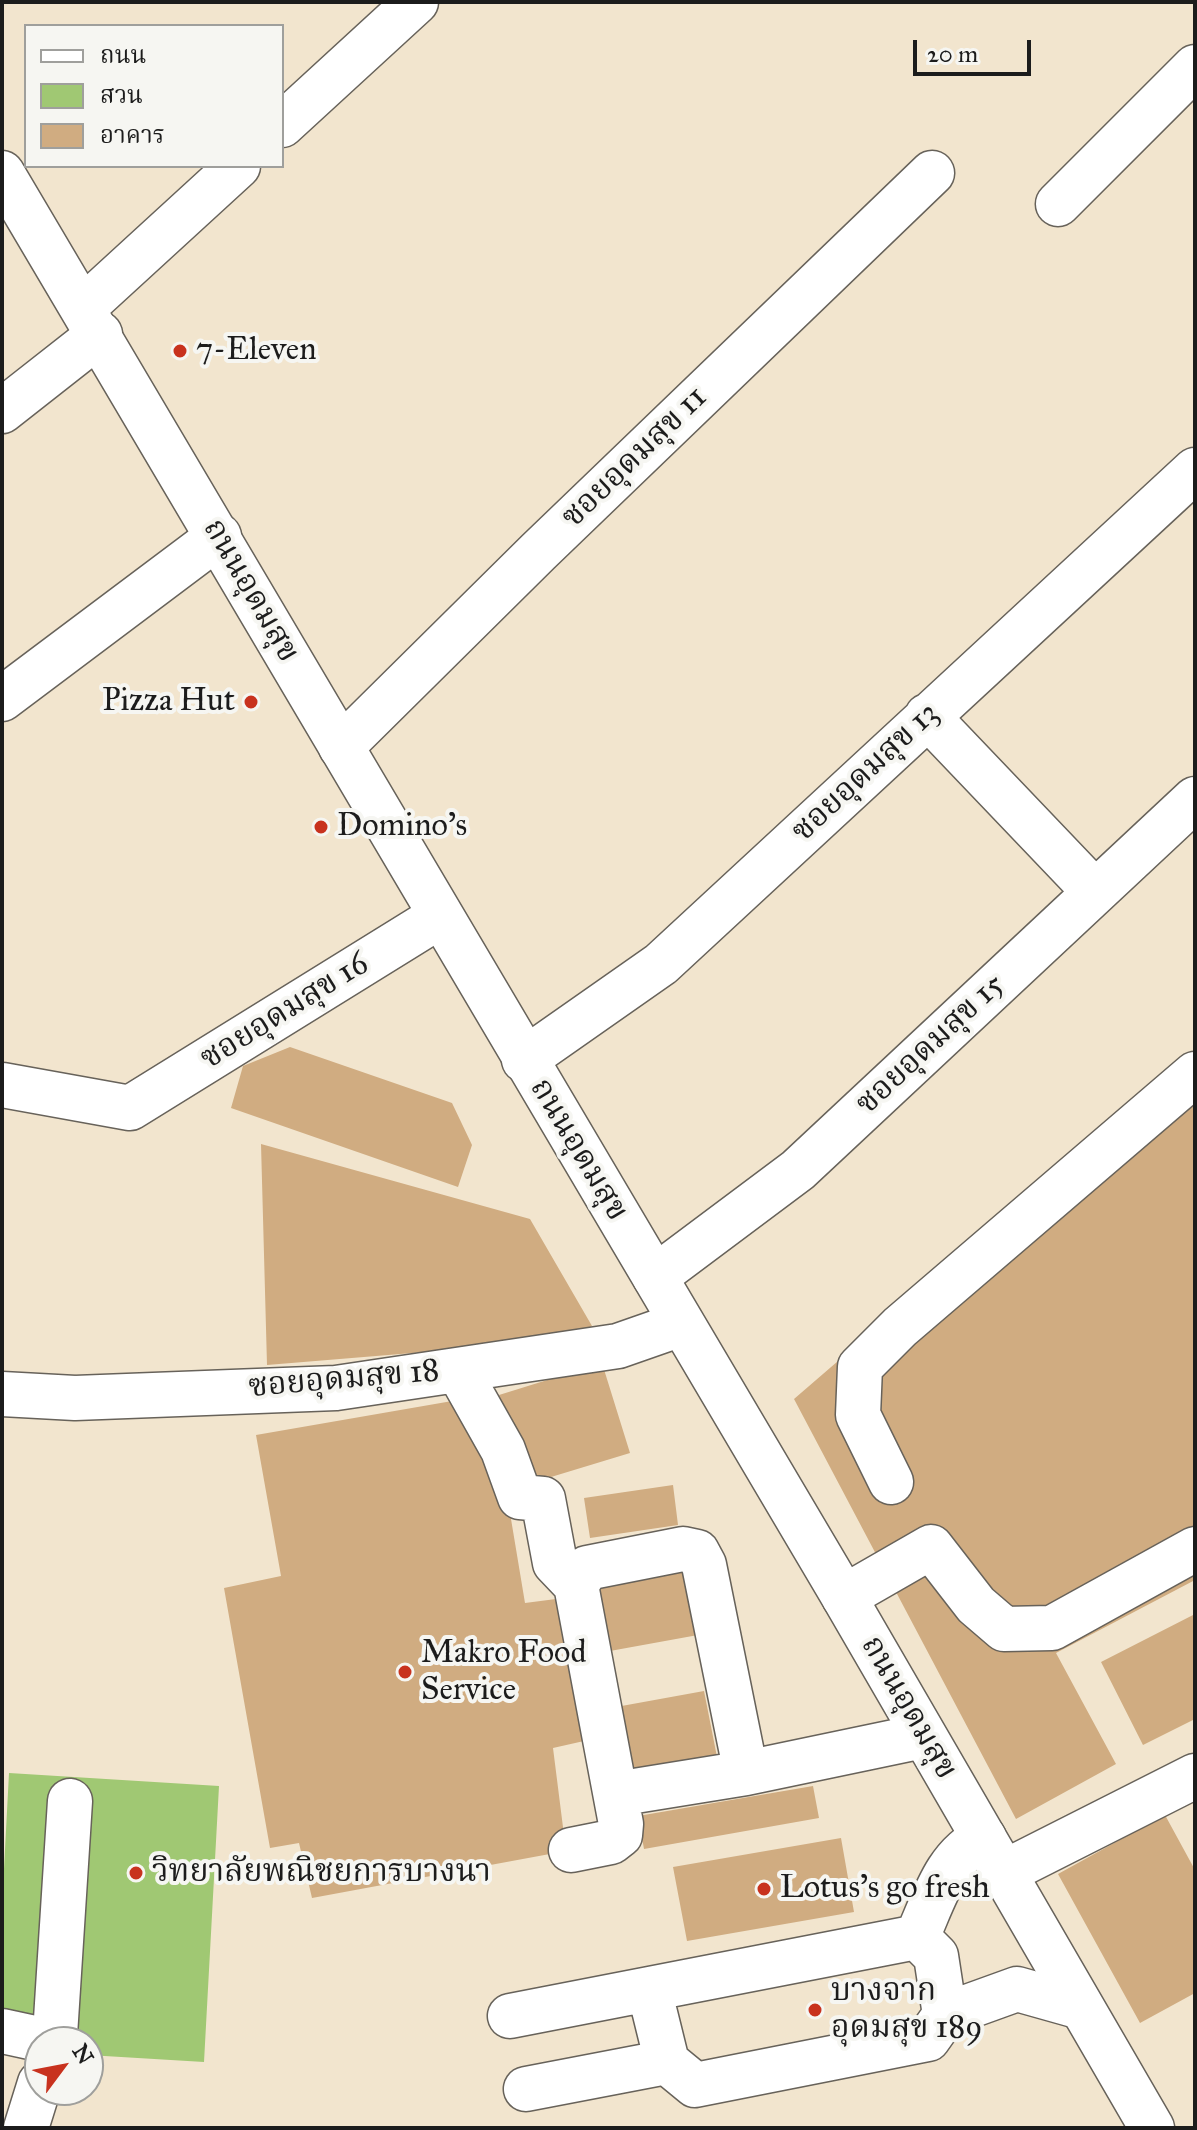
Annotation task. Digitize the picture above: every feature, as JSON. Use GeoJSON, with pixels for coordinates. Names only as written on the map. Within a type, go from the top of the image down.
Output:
{"type":"FeatureCollection","features":[{"type":"Feature","properties":{"kind":"street"},"geometry":{"type":"LineString","coordinates":[[284,123],[416,2]]}},
{"type":"Feature","properties":{"kind":"street"},"geometry":{"type":"LineString","coordinates":[[1058,204],[1195,67]]}},
{"type":"Feature","properties":{"kind":"street"},"geometry":{"type":"LineString","coordinates":[[2,411],[236,168]]}},
{"type":"Feature","properties":{"kind":"street","name":"ถนนอุดมสุข"},"geometry":{"type":"LineString","coordinates":[[2,173],[844,1597],[1152,2128]]}},
{"type":"Feature","properties":{"kind":"street","name":"ซอยอุดมสุข 11"},"geometry":{"type":"LineString","coordinates":[[341,747],[538,552],[932,173]]}},
{"type":"Feature","properties":{"kind":"street","name":"ซอยอุดมสุข 13"},"geometry":{"type":"LineString","coordinates":[[524,1060],[661,964],[1195,470]]}},
{"type":"Feature","properties":{"kind":"street"},"geometry":{"type":"LineString","coordinates":[[2,699],[219,536]]}},
{"type":"Feature","properties":{"kind":"street"},"geometry":{"type":"LineString","coordinates":[[927,716],[1095,892]]}},
{"type":"Feature","properties":{"kind":"street","name":"ซอยอุดมสุข 15"},"geometry":{"type":"LineString","coordinates":[[655,1277],[798,1170],[1195,799]]}},
{"type":"Feature","properties":{"kind":"street","name":"ซอยอุดมสุข 16"},"geometry":{"type":"LineString","coordinates":[[2,1085],[130,1108],[440,916]]}},
{"type":"Feature","properties":{"kind":"street"},"geometry":{"type":"LineString","coordinates":[[891,1482],[858,1415],[860,1367],[900,1327],[1195,1074]]}},
{"type":"Feature","properties":{"kind":"street","name":"ซอยอุดมสุข 18"},"geometry":{"type":"LineString","coordinates":[[2,1394],[75,1398],[336,1388],[618,1346],[681,1324]]}},
{"type":"Feature","properties":{"kind":"street"},"geometry":{"type":"LineString","coordinates":[[458,1370],[503,1450],[520,1497],[543,1499],[555,1563],[576,1585],[616,1794],[620,1835],[611,1842],[571,1850]]}},
{"type":"Feature","properties":{"kind":"street"},"geometry":{"type":"LineString","coordinates":[[844,1597],[931,1547],[976,1605],[1004,1629],[1052,1628],[1195,1549]]}},
{"type":"Feature","properties":{"kind":"street"},"geometry":{"type":"LineString","coordinates":[[576,1585],[587,1568],[683,1549],[697,1552],[704,1565],[746,1773]]}},
{"type":"Feature","properties":{"kind":"street"},"geometry":{"type":"LineString","coordinates":[[616,1794],[746,1773],[923,1736]]}},
{"type":"Feature","properties":{"kind":"street"},"geometry":{"type":"LineString","coordinates":[[917,1937],[951,1861],[970,1844],[993,1856],[1195,1776]]}},
{"type":"Feature","properties":{"kind":"street"},"geometry":{"type":"LineString","coordinates":[[2,2031],[53,2042],[70,1801]]}},
{"type":"Feature","properties":{"kind":"street"},"geometry":{"type":"LineString","coordinates":[[510,2016],[917,1937]]}},
{"type":"Feature","properties":{"kind":"street"},"geometry":{"type":"LineString","coordinates":[[917,1937],[936,1956],[945,2015]]}},
{"type":"Feature","properties":{"kind":"street"},"geometry":{"type":"LineString","coordinates":[[649,1989],[667,2062],[695,2085],[928,2039],[945,2015],[1017,1989],[1081,2007]]}},
{"type":"Feature","properties":{"kind":"street"},"geometry":{"type":"LineString","coordinates":[[526,2089],[667,2062]]}},
{"type":"Feature","properties":{"kind":"street"},"geometry":{"type":"LineString","coordinates":[[26,2128],[33,2106]]}},
{"type":"Feature","properties":{"kind":"green space"},"geometry":{"type":"Polygon","coordinates":[[[9,1773],[219,1786],[204,2062],[104,2056],[104,2026],[24,2026],[24,2045],[2,2050],[2,1907],[9,1773]]]}},
{"type":"Feature","properties":{"kind":"building"},"geometry":{"type":"Polygon","coordinates":[[[290,1047],[452,1103],[472,1145],[458,1187],[231,1108],[243,1066],[290,1047]]]}},
{"type":"Feature","properties":{"kind":"building"},"geometry":{"type":"Polygon","coordinates":[[[1195,1053],[1195,1580],[1056,1653],[1116,1764],[1016,1819],[794,1399],[1195,1053]]]}},
{"type":"Feature","properties":{"kind":"building"},"geometry":{"type":"Polygon","coordinates":[[[261,1144],[530,1219],[592,1326],[570,1340],[267,1365],[261,1144]]]}},
{"type":"Feature","properties":{"kind":"building"},"geometry":{"type":"Polygon","coordinates":[[[602,1363],[630,1453],[528,1484],[499,1395],[602,1363]]]}},
{"type":"Feature","properties":{"kind":"building","name":"Makro Food Service"},"geometry":{"type":"Polygon","coordinates":[[[458,1400],[503,1471],[525,1603],[556,1599],[584,1741],[553,1748],[566,1851],[312,1898],[299,1843],[270,1848],[224,1588],[281,1576],[256,1435],[458,1400]]]}},
{"type":"Feature","properties":{"kind":"building"},"geometry":{"type":"Polygon","coordinates":[[[673,1485],[678,1525],[590,1538],[584,1498],[673,1485]]]}},
{"type":"Feature","properties":{"kind":"building"},"geometry":{"type":"Polygon","coordinates":[[[686,1569],[698,1635],[610,1651],[598,1585],[686,1569]]]}},
{"type":"Feature","properties":{"kind":"building"},"geometry":{"type":"Polygon","coordinates":[[[1195,1614],[1195,1719],[1143,1745],[1101,1662],[1195,1614]]]}},
{"type":"Feature","properties":{"kind":"building"},"geometry":{"type":"Polygon","coordinates":[[[704,1691],[717,1757],[628,1773],[616,1707],[704,1691]]]}},
{"type":"Feature","properties":{"kind":"building"},"geometry":{"type":"Polygon","coordinates":[[[813,1786],[819,1818],[644,1849],[638,1816],[813,1786]]]}},
{"type":"Feature","properties":{"kind":"building"},"geometry":{"type":"Polygon","coordinates":[[[1165,1815],[1195,1870],[1195,1993],[1140,2023],[1058,1874],[1165,1815]]]}},
{"type":"Feature","properties":{"kind":"building","name":"Lotus's go fresh"},"geometry":{"type":"Polygon","coordinates":[[[841,1838],[854,1912],[687,1941],[673,1867],[841,1838]]]}},
{"type":"Feature","properties":{"kind":"place","name":"7-Eleven"},"geometry":{"type":"Point","coordinates":[180,351]}},
{"type":"Feature","properties":{"kind":"place","name":"Pizza Hut"},"geometry":{"type":"Point","coordinates":[251,702]}},
{"type":"Feature","properties":{"kind":"place","name":"Domino's"},"geometry":{"type":"Point","coordinates":[321,827]}},
{"type":"Feature","properties":{"kind":"place","name":"Makro Food Service"},"geometry":{"type":"Point","coordinates":[405,1672]}},
{"type":"Feature","properties":{"kind":"place","name":"วิทยาลัยพณิชยการบางนา"},"geometry":{"type":"Point","coordinates":[136,1873]}},
{"type":"Feature","properties":{"kind":"place","name":"Lotus's go fresh"},"geometry":{"type":"Point","coordinates":[764,1889]}},
{"type":"Feature","properties":{"kind":"place","name":"บางจาก อุดมสุข 189"},"geometry":{"type":"Point","coordinates":[815,2010]}}]}
